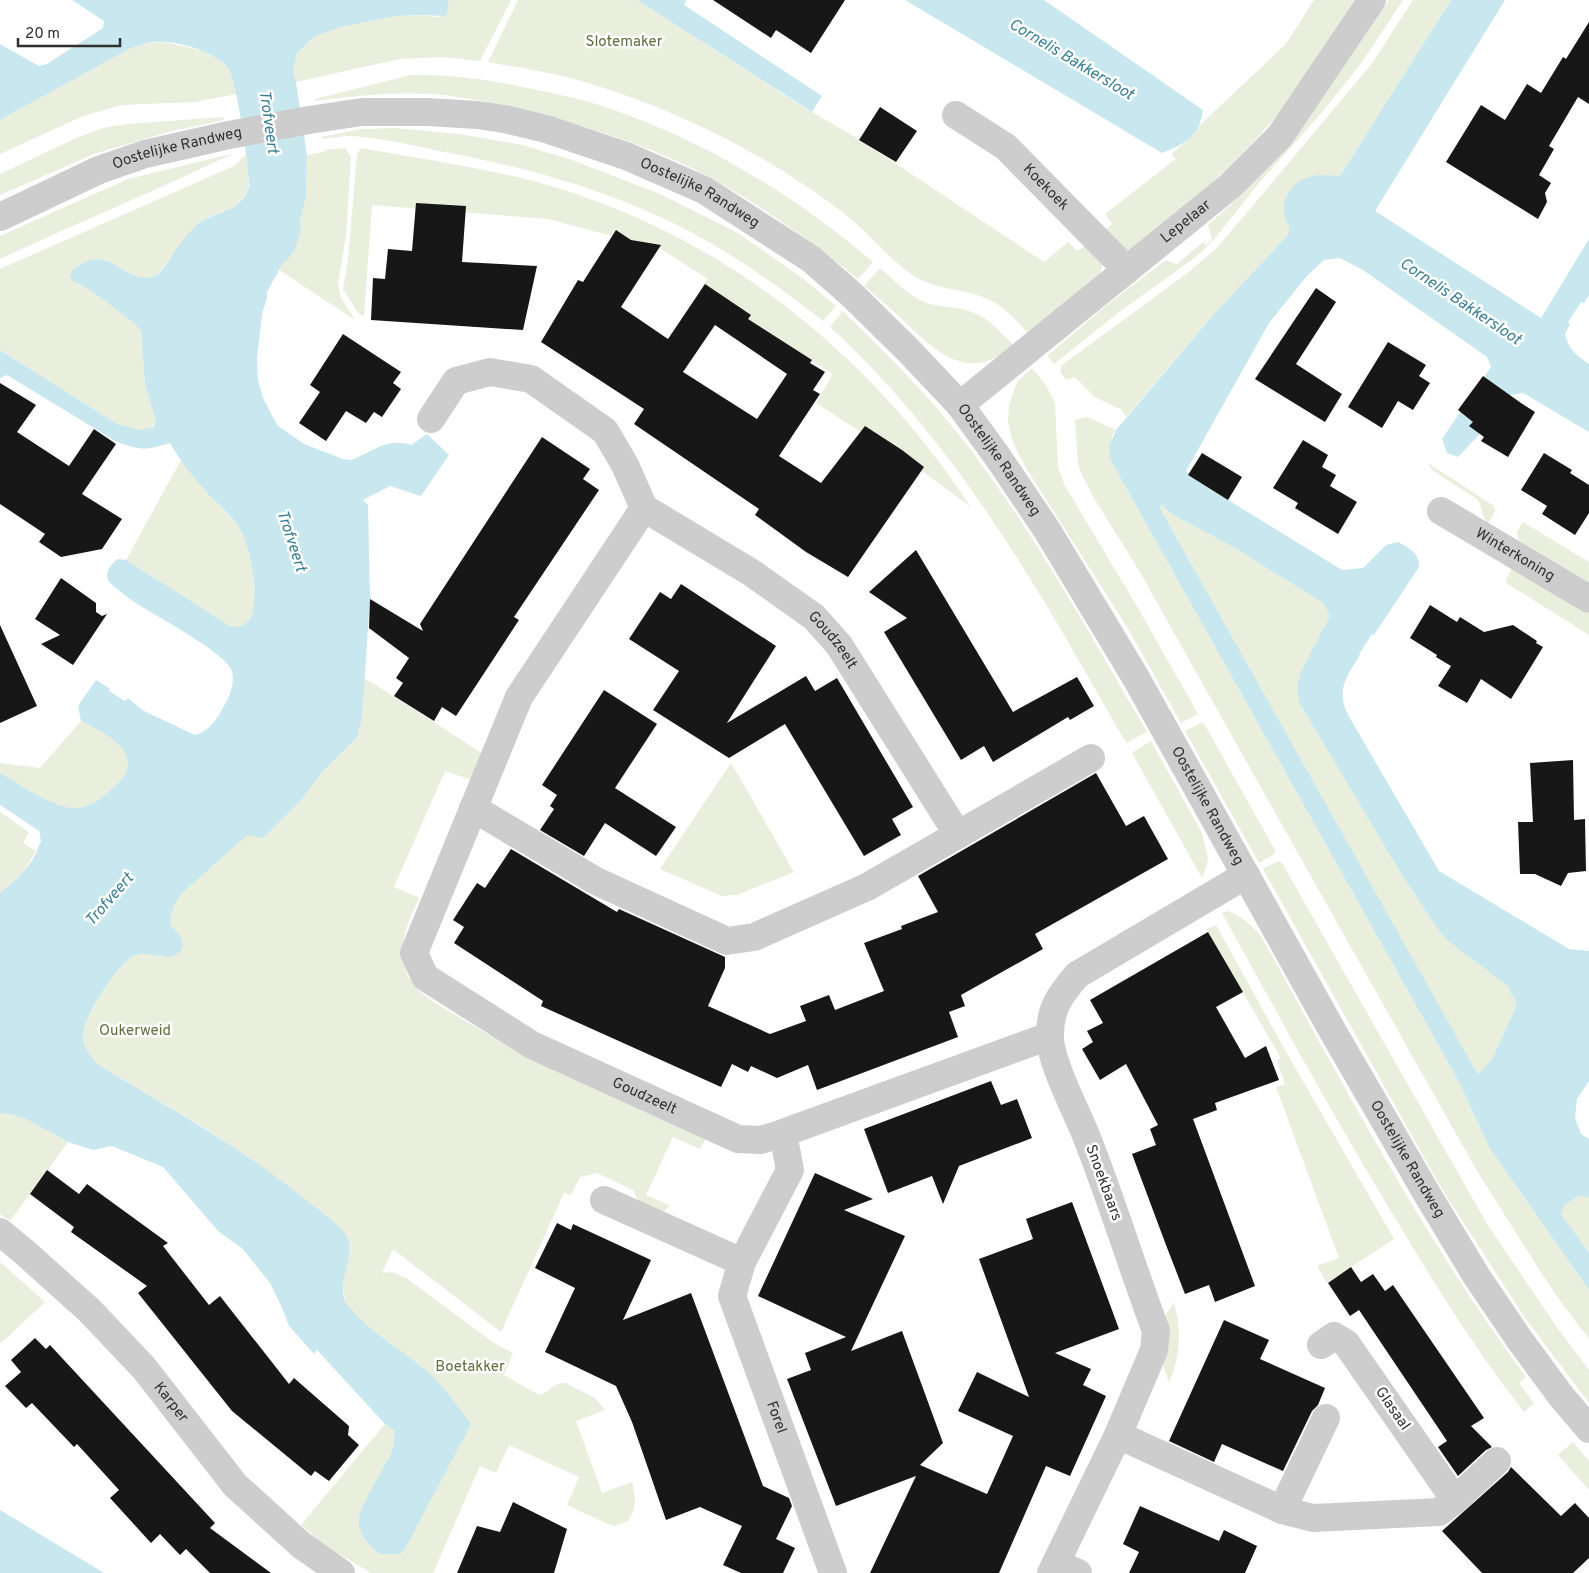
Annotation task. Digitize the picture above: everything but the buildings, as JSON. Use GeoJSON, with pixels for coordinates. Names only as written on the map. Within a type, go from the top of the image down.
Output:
{"type":"FeatureCollection","features":[{"type":"Feature","properties":{"kind":"street","name":"Lepelaar"},"geometry":{"type":"LineString","coordinates":[[960,405],[1230,186],[1280,136],[1372,0]]}},
{"type":"Feature","properties":{"kind":"street","name":"Oostelijke Randweg"},"geometry":{"type":"LineString","coordinates":[[0,217],[99,170],[146,154],[229,135],[362,112],[427,112],[477,115],[504,119],[546,129],[626,156],[704,190],[811,259],[851,294],[960,405],[1003,464],[1068,563],[1136,678],[1384,1122],[1477,1277],[1519,1340],[1561,1396],[1589,1429]]}},
{"type":"Feature","properties":{"kind":"street","name":"Koekoek"},"geometry":{"type":"LineString","coordinates":[[956,114],[1006,147],[1127,270]]}},
{"type":"Feature","properties":{"kind":"street"},"geometry":{"type":"LineString","coordinates":[[431,419],[456,382],[490,372],[531,379],[605,431],[625,465],[644,508]]}},
{"type":"Feature","properties":{"kind":"street","name":"Goudzeelt"},"geometry":{"type":"LineString","coordinates":[[958,835],[839,645],[814,617],[752,573],[644,508],[519,697],[414,953],[425,977],[532,1045],[738,1139],[761,1140],[783,1133],[1050,1036]]}},
{"type":"Feature","properties":{"kind":"street","name":"Winterkoning"},"geometry":{"type":"LineString","coordinates":[[1441,511],[1589,599]]}},
{"type":"Feature","properties":{"kind":"street"},"geometry":{"type":"LineString","coordinates":[[473,808],[596,881],[727,941],[754,936],[867,887],[1091,758]]}},
{"type":"Feature","properties":{"kind":"street","name":"Snoekbaars"},"geometry":{"type":"LineString","coordinates":[[1062,1570],[1154,1350],[1156,1330],[1087,1138],[1054,1058],[1050,1036],[1053,1007],[1077,975],[1246,875]]}},
{"type":"Feature","properties":{"kind":"street","name":"Forel"},"geometry":{"type":"LineString","coordinates":[[783,1133],[790,1170],[742,1262],[732,1296],[834,1573]]}},
{"type":"Feature","properties":{"kind":"street"},"geometry":{"type":"LineString","coordinates":[[604,1200],[742,1262]]}},
{"type":"Feature","properties":{"kind":"street","name":"Karper"},"geometry":{"type":"LineString","coordinates":[[0,1232],[89,1310],[144,1368],[235,1485],[301,1545],[341,1573]]}},
{"type":"Feature","properties":{"kind":"street","name":"Glasaal"},"geometry":{"type":"LineString","coordinates":[[1321,1345],[1334,1336],[1346,1342],[1455,1500]]}},
{"type":"Feature","properties":{"kind":"street"},"geometry":{"type":"LineString","coordinates":[[1282,1510],[1326,1418]]}},
{"type":"Feature","properties":{"kind":"street"},"geometry":{"type":"LineString","coordinates":[[1118,1435],[1282,1510],[1313,1518],[1439,1512],[1455,1500],[1497,1461]]}},
{"type":"Feature","properties":{"kind":"green space"},"geometry":{"type":"Polygon","coordinates":[[[449,0],[511,0],[480,61],[441,57],[399,59],[296,82],[293,72],[297,53],[315,36],[341,27],[396,16],[420,15],[440,17],[449,0]]]}},
{"type":"Feature","properties":{"kind":"green space","name":"Slotemaker"},"geometry":{"type":"Polygon","coordinates":[[[518,0],[637,0],[800,105],[857,138],[1044,262],[1068,242],[1077,251],[1090,243],[1103,259],[1100,278],[1030,332],[1026,331],[1008,312],[991,301],[967,292],[931,284],[914,276],[837,208],[779,169],[718,135],[654,106],[576,79],[488,62],[518,0]]]}},
{"type":"Feature","properties":{"kind":"green space"},"geometry":{"type":"Polygon","coordinates":[[[1314,0],[1357,0],[1312,71],[1282,110],[1223,172],[1144,244],[1135,250],[1125,250],[1113,243],[1102,233],[1112,224],[1105,214],[1176,159],[1171,154],[1194,135],[1198,127],[1286,44],[1314,0]]]}},
{"type":"Feature","properties":{"kind":"green space"},"geometry":{"type":"Polygon","coordinates":[[[1389,0],[1403,0],[1360,65],[1318,117],[1259,183],[1216,237],[1197,256],[1118,313],[1054,364],[1047,356],[1108,304],[1166,260],[1177,264],[1203,242],[1206,245],[1212,239],[1208,225],[1241,195],[1306,122],[1389,0]]]}},
{"type":"Feature","properties":{"kind":"green space"},"geometry":{"type":"Polygon","coordinates":[[[1413,0],[1451,0],[1340,176],[1308,177],[1284,213],[1290,227],[1288,235],[1214,314],[1126,417],[1122,410],[1095,397],[1075,377],[1066,380],[1060,372],[1062,365],[1189,272],[1217,248],[1371,65],[1413,0]]]}},
{"type":"Feature","properties":{"kind":"green space"},"geometry":{"type":"Polygon","coordinates":[[[164,42],[199,50],[215,57],[230,71],[237,94],[195,102],[121,105],[83,116],[0,154],[0,120],[129,49],[148,43],[164,42]]]}},
{"type":"Feature","properties":{"kind":"green space"},"geometry":{"type":"Polygon","coordinates":[[[411,75],[487,80],[560,95],[605,107],[642,120],[712,153],[780,192],[843,237],[873,262],[858,279],[786,225],[709,177],[642,146],[571,123],[483,101],[440,95],[387,94],[315,101],[315,99],[411,75]]]}},
{"type":"Feature","properties":{"kind":"green space"},"geometry":{"type":"Polygon","coordinates":[[[224,117],[224,120],[172,131],[94,154],[0,195],[0,174],[74,139],[103,128],[127,124],[224,117]]]}},
{"type":"Feature","properties":{"kind":"green space"},"geometry":{"type":"Polygon","coordinates":[[[396,128],[459,134],[523,145],[572,160],[660,194],[738,233],[805,280],[836,306],[823,321],[756,272],[714,245],[651,213],[586,188],[519,168],[401,143],[352,136],[322,139],[321,137],[362,129],[396,128]]]}},
{"type":"Feature","properties":{"kind":"green space"},"geometry":{"type":"Polygon","coordinates":[[[345,148],[351,156],[346,236],[338,283],[340,296],[355,320],[279,270],[301,231],[300,221],[306,197],[307,155],[324,152],[324,150],[345,148]]]}},
{"type":"Feature","properties":{"kind":"green space"},"geometry":{"type":"Polygon","coordinates":[[[361,148],[478,169],[565,190],[651,224],[706,253],[758,286],[807,323],[853,364],[935,456],[971,507],[926,474],[816,403],[833,374],[699,291],[708,279],[661,249],[548,219],[372,205],[364,316],[359,314],[343,289],[348,259],[357,154],[361,148]]]}},
{"type":"Feature","properties":{"kind":"green space"},"geometry":{"type":"Polygon","coordinates":[[[231,154],[0,259],[0,236],[128,179],[231,154]]]}},
{"type":"Feature","properties":{"kind":"green space"},"geometry":{"type":"Polygon","coordinates":[[[246,154],[248,185],[241,201],[237,205],[200,222],[153,277],[144,278],[136,276],[111,263],[101,261],[90,261],[77,266],[79,285],[90,290],[134,323],[141,331],[145,384],[156,422],[149,429],[141,430],[117,424],[0,350],[0,269],[234,166],[246,154]]]}},
{"type":"Feature","properties":{"kind":"green space"},"geometry":{"type":"Polygon","coordinates":[[[880,268],[916,298],[930,304],[967,310],[979,315],[994,325],[1014,345],[997,356],[982,362],[968,363],[954,359],[941,352],[928,343],[864,286],[880,268]]]}},
{"type":"Feature","properties":{"kind":"green space"},"geometry":{"type":"Polygon","coordinates":[[[843,311],[927,398],[958,434],[997,486],[1043,555],[1147,732],[1126,743],[1029,577],[958,471],[876,372],[830,327],[843,311]]]}},
{"type":"Feature","properties":{"kind":"green space"},"geometry":{"type":"Polygon","coordinates":[[[1032,368],[1046,385],[1055,403],[1058,468],[1065,486],[1138,608],[1198,714],[1181,723],[1127,627],[1026,468],[1012,440],[1008,421],[1009,405],[1017,382],[1032,368]]]}},
{"type":"Feature","properties":{"kind":"green space"},"geometry":{"type":"Polygon","coordinates":[[[1087,417],[1116,430],[1112,436],[1111,461],[1459,1082],[1489,1147],[1589,1290],[1589,1339],[1540,1271],[1477,1171],[1141,574],[1094,498],[1078,464],[1075,420],[1087,417]]]}},
{"type":"Feature","properties":{"kind":"green space"},"geometry":{"type":"Polygon","coordinates":[[[181,460],[203,488],[236,523],[245,540],[254,574],[253,586],[256,600],[248,623],[237,628],[232,627],[126,560],[181,460]]]}},
{"type":"Feature","properties":{"kind":"green space"},"geometry":{"type":"Polygon","coordinates":[[[1428,463],[1494,506],[1495,511],[1488,524],[1477,499],[1432,470],[1428,463]]]}},
{"type":"Feature","properties":{"kind":"green space"},"geometry":{"type":"Polygon","coordinates":[[[1162,505],[1170,513],[1235,548],[1323,603],[1330,616],[1318,641],[1300,704],[1400,872],[1439,931],[1448,941],[1508,986],[1517,1005],[1492,1059],[1478,1076],[1162,512],[1160,507],[1162,505]]]}},
{"type":"Feature","properties":{"kind":"green space"},"geometry":{"type":"Polygon","coordinates":[[[1523,522],[1589,562],[1589,585],[1519,541],[1517,532],[1523,522]]]}},
{"type":"Feature","properties":{"kind":"green space"},"geometry":{"type":"Polygon","coordinates":[[[1514,565],[1589,610],[1589,635],[1505,582],[1514,565]]]}},
{"type":"Feature","properties":{"kind":"green space"},"geometry":{"type":"Polygon","coordinates":[[[364,679],[483,754],[471,780],[445,771],[394,887],[419,898],[409,920],[403,943],[405,968],[411,981],[421,993],[434,1002],[491,1036],[582,1083],[706,1139],[700,1149],[673,1137],[646,1195],[669,1205],[665,1211],[658,1213],[639,1203],[633,1190],[597,1173],[580,1177],[571,1195],[564,1193],[501,1332],[393,1249],[382,1273],[392,1272],[406,1278],[494,1343],[513,1353],[504,1375],[539,1395],[557,1384],[565,1383],[595,1398],[605,1410],[576,1421],[602,1493],[632,1482],[634,1493],[634,1507],[628,1521],[614,1526],[608,1524],[567,1505],[579,1477],[509,1445],[496,1473],[480,1466],[433,1573],[371,1573],[324,1545],[301,1525],[385,1424],[395,1431],[393,1447],[384,1468],[400,1554],[405,1549],[470,1424],[465,1416],[437,1381],[352,1312],[344,1297],[343,1290],[351,1247],[250,1158],[203,1127],[97,1064],[83,1040],[85,1027],[96,1003],[113,978],[130,958],[138,954],[161,957],[182,941],[170,924],[173,907],[180,895],[247,834],[302,799],[322,772],[357,738],[362,719],[364,679]]]}},
{"type":"Feature","properties":{"kind":"green space"},"geometry":{"type":"Polygon","coordinates":[[[81,721],[113,740],[126,753],[129,761],[127,773],[123,779],[95,802],[77,808],[58,804],[37,795],[0,773],[0,763],[40,768],[81,721]]]}},
{"type":"Feature","properties":{"kind":"green space"},"geometry":{"type":"Polygon","coordinates":[[[1203,722],[1275,850],[1274,854],[1259,863],[1185,731],[1203,722]]]}},
{"type":"Feature","properties":{"kind":"green space"},"geometry":{"type":"Polygon","coordinates":[[[1151,741],[1202,833],[1208,858],[1202,878],[1132,753],[1151,741]]]}},
{"type":"Feature","properties":{"kind":"green space"},"geometry":{"type":"Polygon","coordinates":[[[731,763],[794,872],[737,895],[722,896],[660,869],[731,763]]]}},
{"type":"Feature","properties":{"kind":"green space"},"geometry":{"type":"Polygon","coordinates":[[[0,812],[29,832],[23,843],[36,851],[23,872],[0,893],[0,812]]]}},
{"type":"Feature","properties":{"kind":"green space"},"geometry":{"type":"Polygon","coordinates":[[[1278,861],[1282,863],[1487,1224],[1556,1326],[1589,1370],[1589,1403],[1525,1318],[1440,1186],[1263,869],[1278,861]]]}},
{"type":"Feature","properties":{"kind":"green space"},"geometry":{"type":"Polygon","coordinates":[[[1228,911],[1246,921],[1261,936],[1354,1105],[1419,1216],[1453,1271],[1526,1377],[1519,1383],[1534,1403],[1524,1412],[1459,1321],[1377,1187],[1309,1070],[1222,913],[1228,911]]]}},
{"type":"Feature","properties":{"kind":"green space"},"geometry":{"type":"Polygon","coordinates":[[[1216,925],[1285,1050],[1394,1239],[1327,1283],[1317,1266],[1339,1258],[1276,1087],[1285,1084],[1277,1061],[1281,1058],[1206,929],[1216,925]]]}},
{"type":"Feature","properties":{"kind":"green space"},"geometry":{"type":"Polygon","coordinates":[[[0,1113],[18,1116],[68,1142],[10,1221],[0,1214],[0,1113]]]}},
{"type":"Feature","properties":{"kind":"green space"},"geometry":{"type":"Polygon","coordinates":[[[1578,1196],[1589,1197],[1589,1253],[1561,1214],[1565,1205],[1578,1196]]]}},
{"type":"Feature","properties":{"kind":"green space"},"geometry":{"type":"Polygon","coordinates":[[[0,1262],[45,1302],[0,1344],[0,1262]]]}},
{"type":"Feature","properties":{"kind":"green space"},"geometry":{"type":"Polygon","coordinates":[[[1174,1302],[1179,1342],[1176,1363],[1169,1382],[1163,1365],[1168,1339],[1165,1316],[1174,1302]]]}},
{"type":"Feature","properties":{"kind":"green space"},"geometry":{"type":"Polygon","coordinates":[[[1573,1442],[1589,1461],[1589,1490],[1558,1455],[1573,1442]]]}},
{"type":"Feature","properties":{"kind":"water","name":"Trofveert"},"geometry":{"type":"Polygon","coordinates":[[[72,0],[449,0],[447,14],[444,16],[396,16],[341,27],[315,36],[297,53],[293,72],[307,155],[306,197],[300,221],[301,231],[295,249],[286,262],[284,261],[267,292],[262,314],[257,360],[258,380],[263,398],[277,425],[304,444],[343,459],[352,460],[383,445],[403,443],[411,445],[427,434],[449,455],[421,496],[390,486],[363,500],[368,505],[370,598],[362,719],[357,738],[322,772],[302,799],[263,838],[247,835],[180,895],[173,907],[170,924],[183,943],[181,950],[171,957],[140,954],[127,961],[102,992],[84,1027],[83,1036],[86,1048],[97,1064],[256,1162],[343,1231],[350,1249],[343,1289],[344,1298],[349,1307],[374,1331],[429,1373],[471,1424],[405,1549],[400,1554],[380,1554],[364,1538],[359,1526],[362,1509],[390,1456],[395,1431],[385,1424],[317,1350],[314,1354],[289,1326],[270,1283],[242,1248],[219,1232],[163,1167],[112,1146],[93,1150],[68,1142],[26,1119],[0,1113],[0,893],[28,866],[38,849],[40,840],[39,831],[0,805],[0,773],[48,800],[77,808],[95,802],[117,784],[127,770],[128,761],[125,753],[120,746],[105,734],[81,721],[78,706],[96,680],[125,701],[128,698],[144,711],[195,735],[205,731],[219,715],[233,683],[231,669],[215,653],[188,634],[132,601],[109,582],[107,575],[109,569],[118,559],[126,560],[232,627],[243,625],[249,620],[254,601],[252,565],[241,531],[236,523],[190,473],[170,443],[144,448],[132,447],[117,442],[7,375],[0,378],[0,350],[117,424],[141,430],[153,427],[156,422],[145,384],[141,331],[134,323],[90,290],[73,281],[70,276],[72,271],[84,262],[95,259],[105,260],[142,277],[156,275],[164,268],[178,247],[196,226],[202,221],[235,206],[245,196],[249,186],[242,123],[235,88],[228,68],[202,51],[179,44],[156,42],[129,49],[0,120],[0,44],[39,66],[47,64],[103,28],[104,21],[72,0]]]}},
{"type":"Feature","properties":{"kind":"water"},"geometry":{"type":"Polygon","coordinates":[[[637,0],[685,0],[684,5],[822,96],[812,112],[637,0]]]}},
{"type":"Feature","properties":{"kind":"water","name":"Cornelis Bakkersloot"},"geometry":{"type":"Polygon","coordinates":[[[905,0],[1044,0],[1203,110],[1198,127],[1190,138],[1162,153],[905,0]]]}},
{"type":"Feature","properties":{"kind":"water","name":"Cornelis Bakkersloot"},"geometry":{"type":"Polygon","coordinates":[[[1451,0],[1505,0],[1375,211],[1541,318],[1589,239],[1589,295],[1584,303],[1581,302],[1568,322],[1570,324],[1565,334],[1568,344],[1574,352],[1589,364],[1589,432],[1523,393],[1507,396],[1477,437],[1458,457],[1447,453],[1442,439],[1491,367],[1487,357],[1363,270],[1340,258],[1324,260],[1306,277],[1269,323],[1186,471],[1189,476],[1342,570],[1363,568],[1386,545],[1398,542],[1413,551],[1418,558],[1419,567],[1374,635],[1372,634],[1347,677],[1343,691],[1344,706],[1439,871],[1569,949],[1589,951],[1589,1081],[1577,1099],[1575,1118],[1581,1134],[1589,1139],[1589,1197],[1578,1196],[1565,1205],[1561,1214],[1589,1253],[1589,1290],[1489,1147],[1459,1082],[1111,461],[1109,447],[1116,430],[1214,314],[1288,235],[1289,229],[1284,206],[1290,190],[1298,182],[1309,177],[1320,175],[1340,176],[1451,0]],[[1162,505],[1160,507],[1478,1075],[1492,1059],[1517,1005],[1508,986],[1448,941],[1439,931],[1400,872],[1300,704],[1297,688],[1300,674],[1330,616],[1323,603],[1235,548],[1170,513],[1162,505]]]}},
{"type":"Feature","properties":{"kind":"water"},"geometry":{"type":"Polygon","coordinates":[[[0,1510],[104,1573],[0,1573],[0,1510]]]}},
{"type":"Feature","properties":{"kind":"pier"},"geometry":{"type":"Polygon","coordinates":[[[0,805],[39,831],[41,841],[36,851],[34,850],[39,840],[37,833],[0,808],[0,805]]]}},
{"type":"Feature","properties":{"kind":"park label","name":"Oukerweid"},"geometry":{"type":"Point","coordinates":[135,1031]}},
{"type":"Feature","properties":{"kind":"park label","name":"Boetakker"},"geometry":{"type":"Point","coordinates":[470,1367]}}]}
